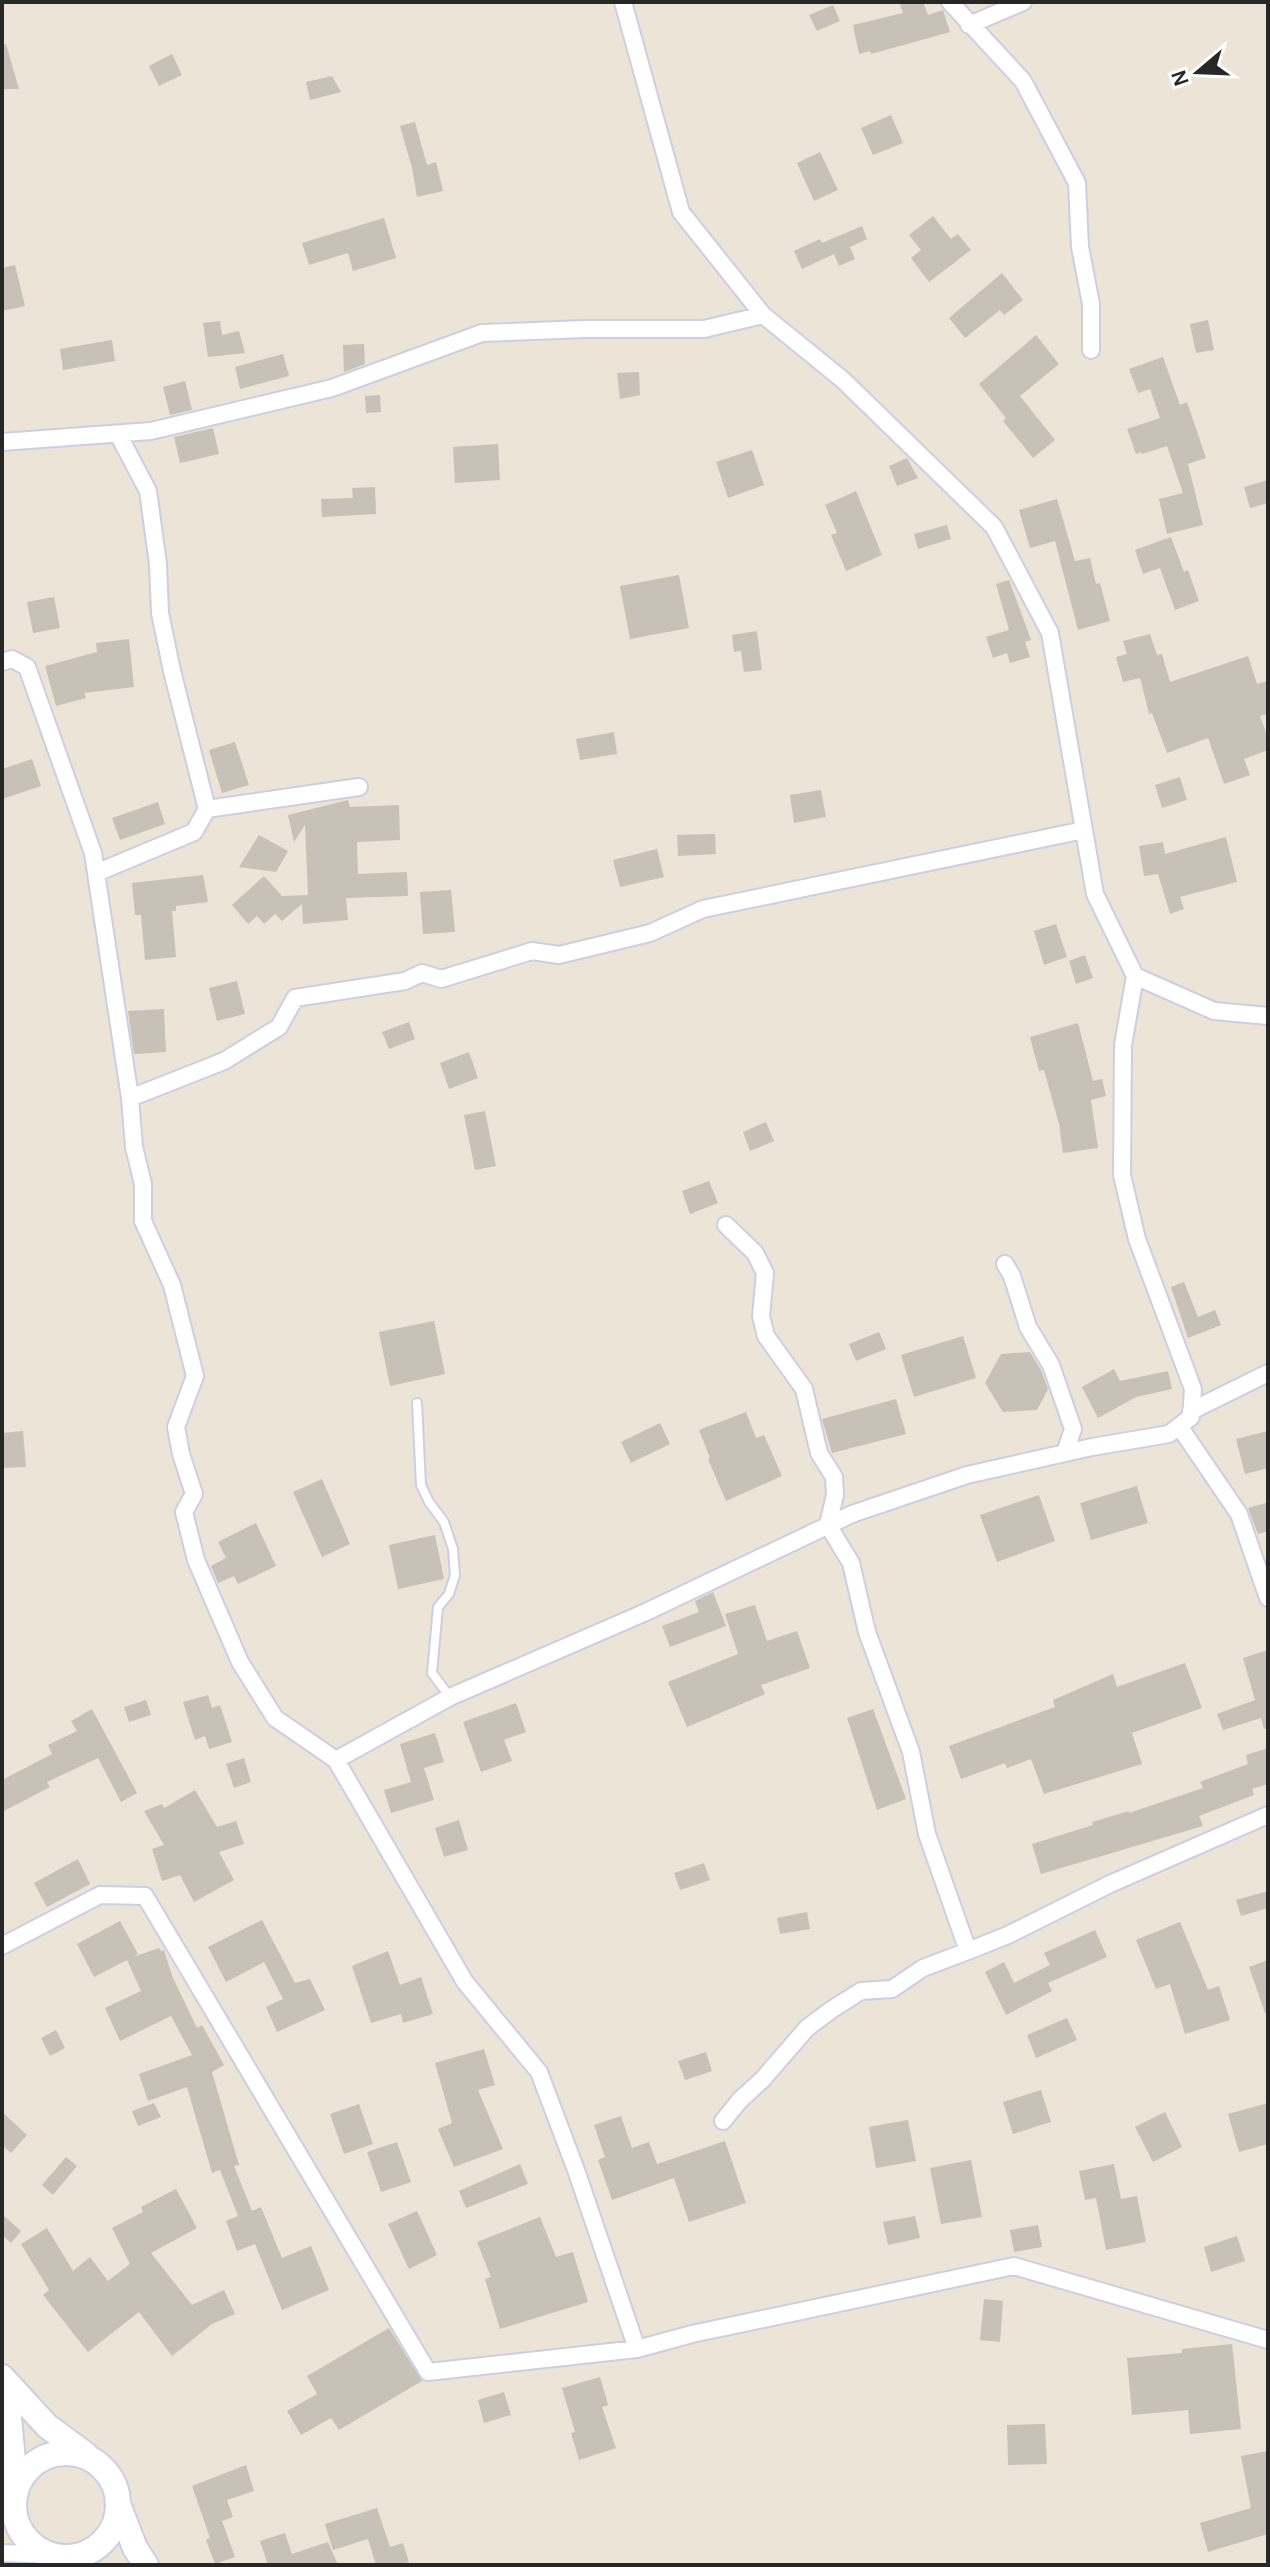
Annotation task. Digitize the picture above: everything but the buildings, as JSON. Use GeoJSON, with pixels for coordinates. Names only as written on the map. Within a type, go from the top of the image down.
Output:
{"type":"FeatureCollection","features":[{"type":"Feature","properties":{"kind":"main road"},"geometry":{"type":"LineString","coordinates":[[2,2380],[47,2426],[108,2474],[135,2548],[146,2565]]}},
{"type":"Feature","properties":{"kind":"main road"},"geometry":{"type":"LineString","coordinates":[[2,2380],[9,2418],[11,2501],[20,2529],[40,2550],[64,2559],[88,2553],[107,2538],[118,2504]]}},
{"type":"Feature","properties":{"kind":"main road"},"geometry":{"type":"LineString","coordinates":[[11,2501],[25,2473],[41,2459],[73,2453],[93,2460]]}},
{"type":"Feature","properties":{"kind":"street"},"geometry":{"type":"LineString","coordinates":[[336,1760],[450,1697],[646,1612],[828,1525],[967,1475],[1169,1434],[1191,1417],[1193,1389],[1137,1239],[1122,1175],[1123,1045],[1135,976],[1095,894],[1050,633],[994,527],[843,380],[763,315],[681,212],[623,2]]}},
{"type":"Feature","properties":{"kind":"street"},"geometry":{"type":"LineString","coordinates":[[950,2],[1023,81],[1077,183],[1080,247],[1091,304],[1091,350]]}},
{"type":"Feature","properties":{"kind":"street"},"geometry":{"type":"LineString","coordinates":[[969,25],[1023,2]]}},
{"type":"Feature","properties":{"kind":"street"},"geometry":{"type":"LineString","coordinates":[[2,442],[151,431],[332,388],[482,333],[704,329],[763,315]]}},
{"type":"Feature","properties":{"kind":"street"},"geometry":{"type":"LineString","coordinates":[[96,873],[194,832],[207,809],[160,613],[158,564],[148,491],[118,434]]}},
{"type":"Feature","properties":{"kind":"street"},"geometry":{"type":"LineString","coordinates":[[2,662],[12,659],[27,667],[93,853],[130,1098],[134,1147],[143,1184],[143,1221],[172,1285],[195,1376],[176,1427],[194,1494],[184,1512],[196,1560],[240,1662],[275,1718],[336,1760],[465,1982],[539,2072],[637,2349]]}},
{"type":"Feature","properties":{"kind":"street"},"geometry":{"type":"LineString","coordinates":[[207,809],[359,787]]}},
{"type":"Feature","properties":{"kind":"street"},"geometry":{"type":"LineString","coordinates":[[130,1098],[224,1061],[279,1027],[295,998],[405,981],[422,973],[441,979],[532,951],[559,955],[650,933],[703,909],[1084,830]]}},
{"type":"Feature","properties":{"kind":"street"},"geometry":{"type":"LineString","coordinates":[[1135,976],[1214,1011],[1268,1016]]}},
{"type":"Feature","properties":{"kind":"street"},"geometry":{"type":"LineString","coordinates":[[726,1225],[755,1253],[765,1273],[761,1316],[766,1336],[804,1389],[819,1453],[834,1477],[835,1495],[828,1525],[851,1563],[867,1632],[911,1752],[927,1834],[968,1951]]}},
{"type":"Feature","properties":{"kind":"street"},"geometry":{"type":"LineString","coordinates":[[1005,1264],[1012,1276],[1028,1327],[1051,1365],[1073,1429],[1065,1453]]}},
{"type":"Feature","properties":{"kind":"street"},"geometry":{"type":"LineString","coordinates":[[1191,1411],[1268,1373]]}},
{"type":"Feature","properties":{"kind":"street"},"geometry":{"type":"LineString","coordinates":[[1179,1426],[1239,1514],[1268,1598]]}},
{"type":"Feature","properties":{"kind":"street"},"geometry":{"type":"LineString","coordinates":[[723,2121],[807,2028],[861,1991],[892,1989],[923,1968],[1008,1935],[1110,1884],[1268,1815]]}},
{"type":"Feature","properties":{"kind":"street"},"geometry":{"type":"LineString","coordinates":[[2,1946],[100,1895],[145,1896],[428,2372],[637,2349],[692,2334],[1014,2266],[1268,2340]]}},
{"type":"Feature","properties":{"kind":"street"},"geometry":{"type":"LineString","coordinates":[[2,2553],[64,2559]]}},
{"type":"Feature","properties":{"kind":"lane"},"geometry":{"type":"LineString","coordinates":[[417,1403],[421,1485],[444,1522],[453,1549],[455,1575],[449,1594],[438,1607],[432,1673],[450,1697]]}}]}
